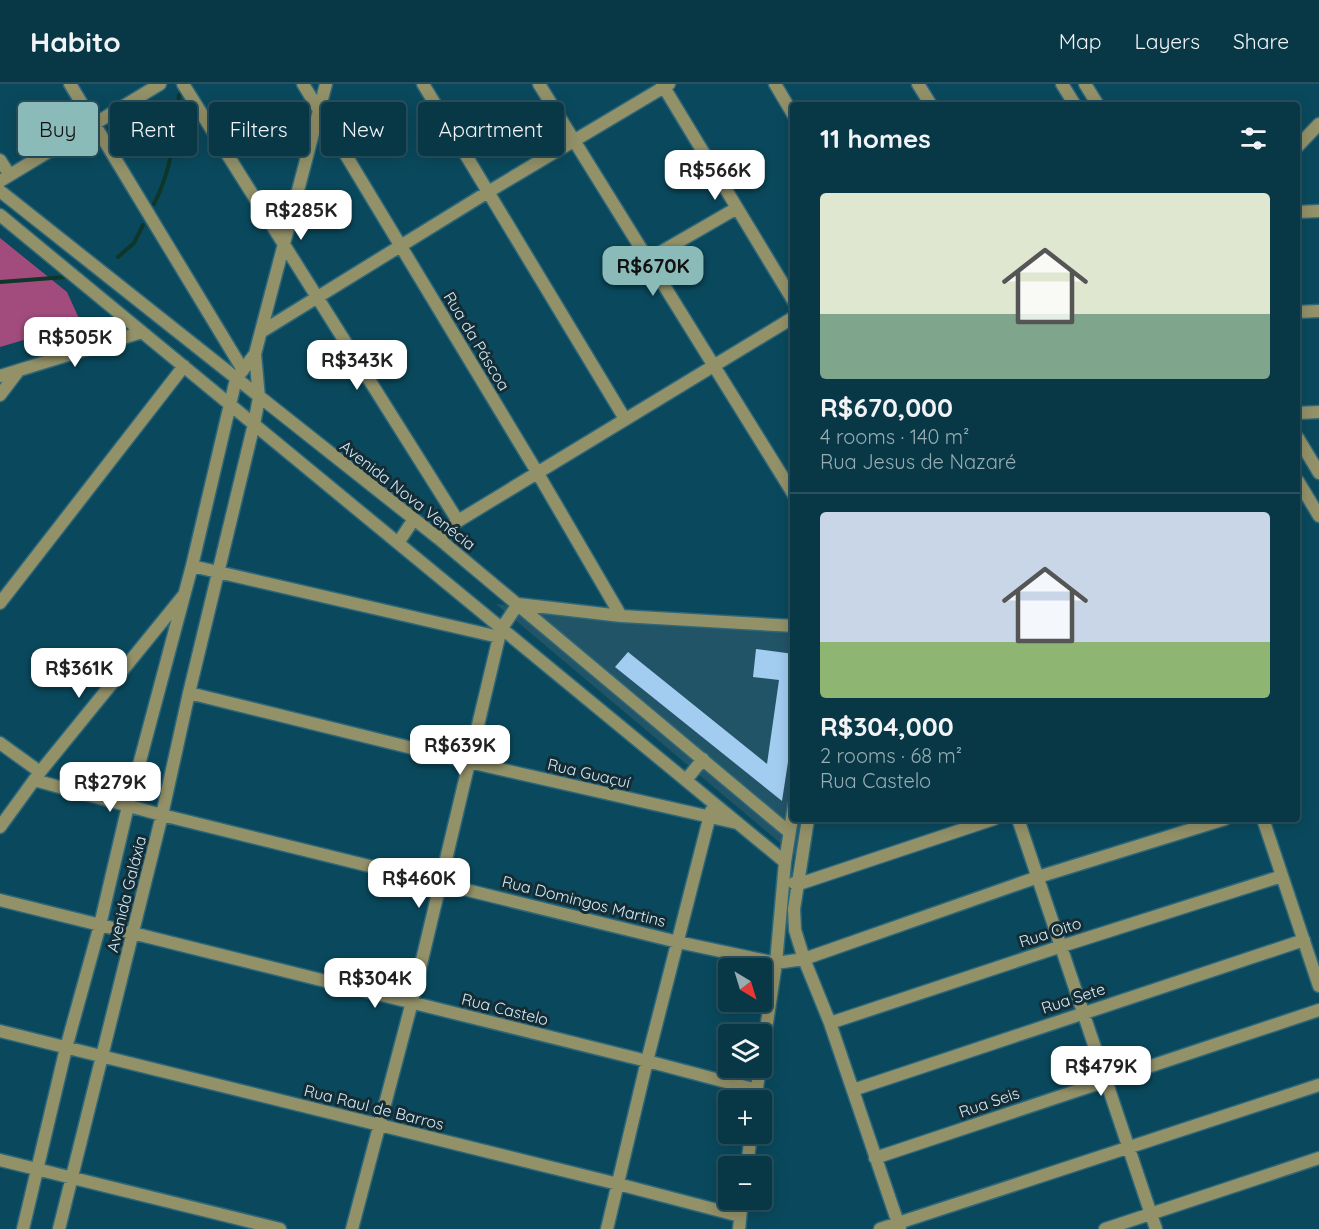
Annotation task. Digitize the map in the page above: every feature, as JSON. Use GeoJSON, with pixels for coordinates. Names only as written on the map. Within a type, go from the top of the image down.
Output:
{"type":"FeatureCollection","features":[{"type":"Feature","properties":{"kind":"street"},"geometry":{"type":"LineString","coordinates":[[70,84],[81,102]]}},
{"type":"Feature","properties":{"kind":"street"},"geometry":{"type":"LineString","coordinates":[[98,122],[160,84]]}},
{"type":"Feature","properties":{"kind":"street"},"geometry":{"type":"LineString","coordinates":[[183,84],[458,521]]}},
{"type":"Feature","properties":{"kind":"street","name":"Rua da Páscoa"},"geometry":{"type":"LineString","coordinates":[[303,84],[621,616]]}},
{"type":"Feature","properties":{"kind":"street"},"geometry":{"type":"LineString","coordinates":[[98,131],[240,375],[255,354],[326,84]]}},
{"type":"Feature","properties":{"kind":"street"},"geometry":{"type":"LineString","coordinates":[[423,84],[625,419]]}},
{"type":"Feature","properties":{"kind":"street"},"geometry":{"type":"LineString","coordinates":[[539,84],[790,488]]}},
{"type":"Feature","properties":{"kind":"street"},"geometry":{"type":"LineString","coordinates":[[775,84],[790,109]]}},
{"type":"Feature","properties":{"kind":"street"},"geometry":{"type":"LineString","coordinates":[[918,84],[929,102]]}},
{"type":"Feature","properties":{"kind":"street"},"geometry":{"type":"LineString","coordinates":[[1062,84],[1073,102]]}},
{"type":"Feature","properties":{"kind":"street"},"geometry":{"type":"LineString","coordinates":[[1085,84],[1096,102]]}},
{"type":"Feature","properties":{"kind":"street"},"geometry":{"type":"LineString","coordinates":[[261,332],[665,85],[790,295]]}},
{"type":"Feature","properties":{"kind":"street"},"geometry":{"type":"LineString","coordinates":[[1300,144],[1319,124]]}},
{"type":"Feature","properties":{"kind":"street"},"geometry":{"type":"LineString","coordinates":[[0,159],[5,178],[41,156]]}},
{"type":"Feature","properties":{"kind":"street","name":"Avenida Nova Venécia"},"geometry":{"type":"LineString","coordinates":[[0,191],[240,375],[259,398],[438,538],[789,832]]}},
{"type":"Feature","properties":{"kind":"street"},"geometry":{"type":"LineString","coordinates":[[648,260],[737,208]]}},
{"type":"Feature","properties":{"kind":"street"},"geometry":{"type":"LineString","coordinates":[[1300,212],[1319,211]]}},
{"type":"Feature","properties":{"kind":"street"},"geometry":{"type":"LineString","coordinates":[[0,215],[398,543],[500,633],[686,780],[785,862]]}},
{"type":"Feature","properties":{"kind":"street"},"geometry":{"type":"LineString","coordinates":[[1300,312],[1319,311]]}},
{"type":"Feature","properties":{"kind":"street"},"geometry":{"type":"LineString","coordinates":[[438,538],[458,521],[790,319]]}},
{"type":"Feature","properties":{"kind":"street"},"geometry":{"type":"LineString","coordinates":[[0,376],[142,332]]}},
{"type":"Feature","properties":{"kind":"street","name":"Avenida Galáxia"},"geometry":{"type":"LineString","coordinates":[[58,1229],[162,815],[254,424],[259,398],[255,354]]}},
{"type":"Feature","properties":{"kind":"street"},"geometry":{"type":"LineString","coordinates":[[0,603],[184,366]]}},
{"type":"Feature","properties":{"kind":"street"},"geometry":{"type":"LineString","coordinates":[[0,395],[19,370]]}},
{"type":"Feature","properties":{"kind":"street","name":"Avenida Galáxia"},"geometry":{"type":"LineString","coordinates":[[23,1229],[66,1048],[100,925],[128,806],[240,375]]}},
{"type":"Feature","properties":{"kind":"street"},"geometry":{"type":"LineString","coordinates":[[1300,413],[1319,412]]}},
{"type":"Feature","properties":{"kind":"street"},"geometry":{"type":"LineString","coordinates":[[1300,441],[1319,473]]}},
{"type":"Feature","properties":{"kind":"street"},"geometry":{"type":"LineString","coordinates":[[1300,484],[1319,516]]}},
{"type":"Feature","properties":{"kind":"street"},"geometry":{"type":"LineString","coordinates":[[398,543],[414,519]]}},
{"type":"Feature","properties":{"kind":"street"},"geometry":{"type":"LineString","coordinates":[[192,566],[500,633]]}},
{"type":"Feature","properties":{"kind":"street"},"geometry":{"type":"LineString","coordinates":[[0,827],[37,776],[185,593]]}},
{"type":"Feature","properties":{"kind":"street"},"geometry":{"type":"LineString","coordinates":[[352,1229],[412,1002],[500,633],[518,604],[621,616],[790,626]]}},
{"type":"Feature","properties":{"kind":"street","name":"Rua Guaçuí"},"geometry":{"type":"LineString","coordinates":[[189,693],[469,762],[738,823]]}},
{"type":"Feature","properties":{"kind":"street"},"geometry":{"type":"LineString","coordinates":[[0,743],[37,776]]}},
{"type":"Feature","properties":{"kind":"street"},"geometry":{"type":"LineString","coordinates":[[686,780],[703,759]]}},
{"type":"Feature","properties":{"kind":"street","name":"Rua Domingos Martins"},"geometry":{"type":"LineString","coordinates":[[37,776],[162,815],[678,942],[776,963]]}},
{"type":"Feature","properties":{"kind":"street"},"geometry":{"type":"LineString","coordinates":[[607,1229],[713,802]]}},
{"type":"Feature","properties":{"kind":"street"},"geometry":{"type":"LineString","coordinates":[[767,1024],[776,963],[791,822]]}},
{"type":"Feature","properties":{"kind":"street"},"geometry":{"type":"LineString","coordinates":[[808,822],[794,909],[795,930],[830,1023],[899,1226]]}},
{"type":"Feature","properties":{"kind":"street"},"geometry":{"type":"LineString","coordinates":[[783,881],[799,884],[985,822]]}},
{"type":"Feature","properties":{"kind":"street"},"geometry":{"type":"LineString","coordinates":[[1019,822],[1156,1229]]}},
{"type":"Feature","properties":{"kind":"street"},"geometry":{"type":"LineString","coordinates":[[776,963],[804,959],[1038,877],[1215,822]]}},
{"type":"Feature","properties":{"kind":"street"},"geometry":{"type":"LineString","coordinates":[[1264,822],[1319,986]]}},
{"type":"Feature","properties":{"kind":"street","name":"Rua Oito"},"geometry":{"type":"LineString","coordinates":[[830,1023],[1059,946],[1282,876]]}},
{"type":"Feature","properties":{"kind":"street","name":"Rua Castelo"},"geometry":{"type":"LineString","coordinates":[[0,900],[647,1061],[737,1090]]}},
{"type":"Feature","properties":{"kind":"street","name":"Rua Sete"},"geometry":{"type":"LineString","coordinates":[[853,1090],[1304,939]]}},
{"type":"Feature","properties":{"kind":"street","name":"Rua Seis"},"geometry":{"type":"LineString","coordinates":[[875,1158],[1319,1010]]}},
{"type":"Feature","properties":{"kind":"street","name":"Rua Raul de Barros"},"geometry":{"type":"LineString","coordinates":[[0,1031],[618,1184],[740,1223]]}},
{"type":"Feature","properties":{"kind":"street"},"geometry":{"type":"LineString","coordinates":[[880,1229],[899,1226],[1129,1146],[1319,1085]]}},
{"type":"Feature","properties":{"kind":"street"},"geometry":{"type":"LineString","coordinates":[[1105,1229],[1319,1158]]}},
{"type":"Feature","properties":{"kind":"street"},"geometry":{"type":"LineString","coordinates":[[0,1160],[280,1229]]}},
{"type":"Feature","properties":{"kind":"shaded area"},"geometry":{"type":"Polygon","coordinates":[[[0,238],[67,292],[81,323],[0,347],[0,238]]]}},
{"type":"Feature","properties":{"kind":"shaded area"},"geometry":{"type":"Polygon","coordinates":[[[496,604],[790,625],[790,822],[802,822],[797,857],[496,604]]]}},
{"type":"Feature","properties":{"kind":"building"},"geometry":{"type":"Polygon","coordinates":[[[756,649],[790,653],[790,749],[782,801],[615,667],[628,652],[767,764],[779,680],[753,677],[756,649]]]}},
{"type":"Feature","properties":{"kind":"waterway"},"geometry":{"type":"LineString","coordinates":[[154,204],[169,164],[179,95]]}},
{"type":"Feature","properties":{"kind":"waterway"},"geometry":{"type":"LineString","coordinates":[[118,257],[134,243],[143,225]]}},
{"type":"Feature","properties":{"kind":"waterway"},"geometry":{"type":"LineString","coordinates":[[0,282],[66,277]]}}]}
